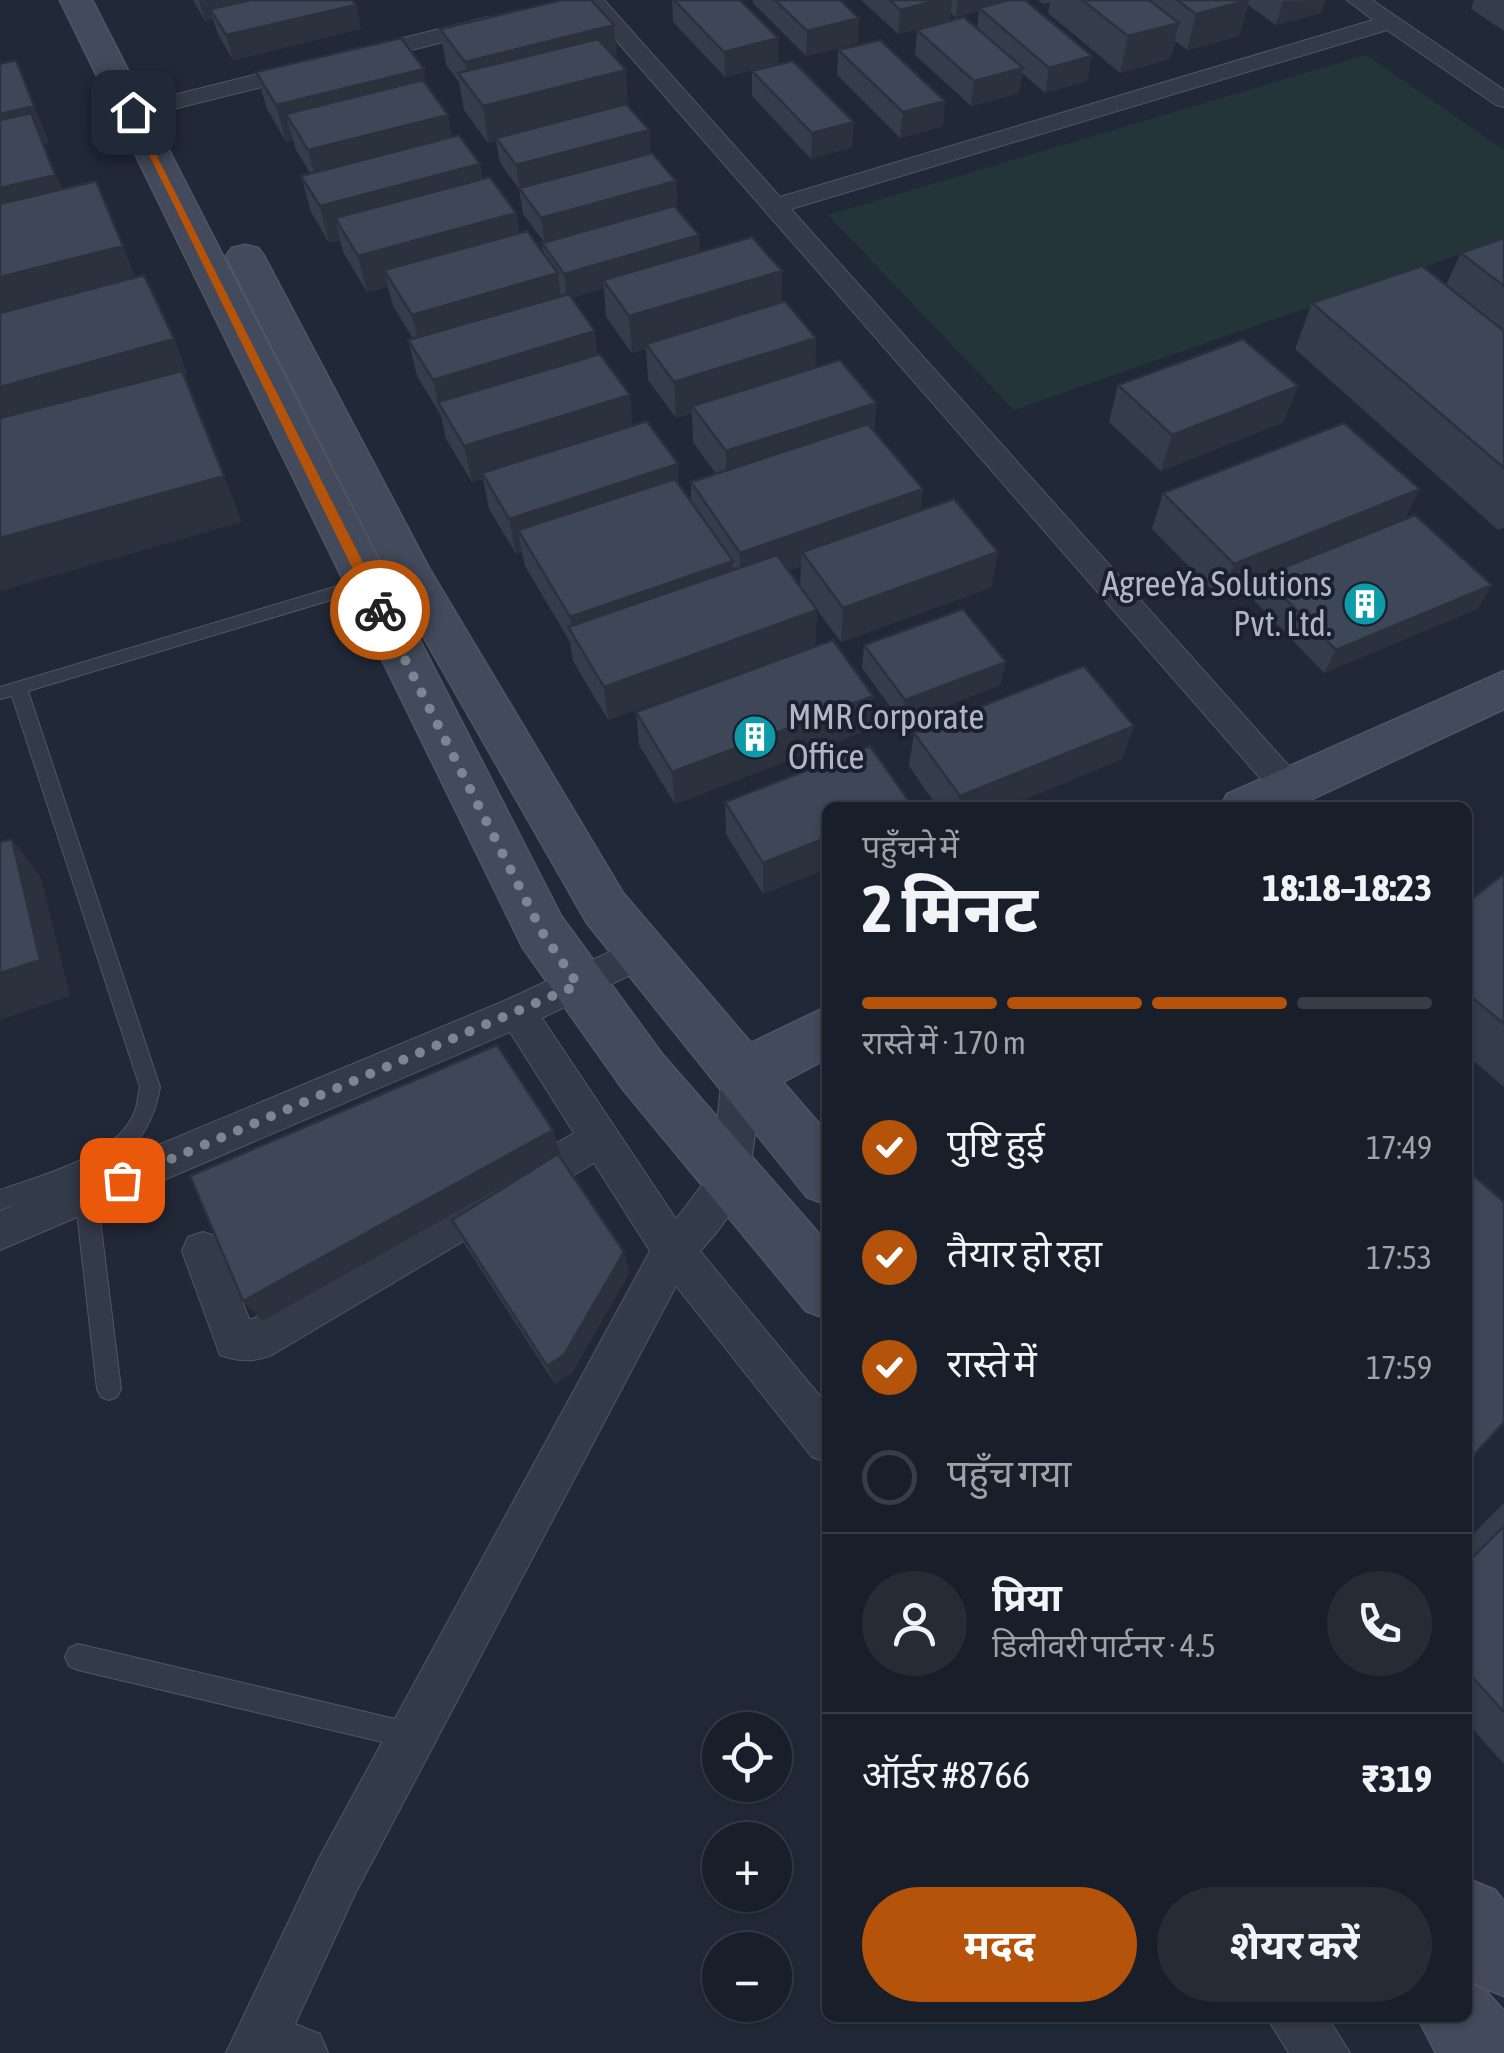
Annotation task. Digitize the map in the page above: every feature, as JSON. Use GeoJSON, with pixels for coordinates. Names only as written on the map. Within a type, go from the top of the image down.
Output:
{"type":"FeatureCollection","features":[{"type":"Feature","properties":{"kind":"street"},"geometry":{"type":"LineString","coordinates":[[76,0],[150,108],[387,577],[542,932],[642,1071],[822,1283]]}},
{"type":"Feature","properties":{"kind":"street"},"geometry":{"type":"LineString","coordinates":[[113,0],[150,108]]}},
{"type":"Feature","properties":{"kind":"street"},"geometry":{"type":"LineString","coordinates":[[592,0],[774,206],[1265,796],[1504,689]]}},
{"type":"Feature","properties":{"kind":"street"},"geometry":{"type":"LineString","coordinates":[[1358,0],[1504,100]]}},
{"type":"Feature","properties":{"kind":"street"},"geometry":{"type":"LineString","coordinates":[[150,108],[507,19]]}},
{"type":"Feature","properties":{"kind":"street"},"geometry":{"type":"LineString","coordinates":[[774,206],[1391,22]]}},
{"type":"Feature","properties":{"kind":"street"},"geometry":{"type":"LineString","coordinates":[[387,577],[606,908],[822,1171]]}},
{"type":"Feature","properties":{"kind":"street"},"geometry":{"type":"LineString","coordinates":[[0,1231],[517,1012],[640,953]]}},
{"type":"Feature","properties":{"kind":"street"},"geometry":{"type":"LineString","coordinates":[[517,1012],[673,1250],[822,1435]]}},
{"type":"Feature","properties":{"kind":"street"},"geometry":{"type":"LineString","coordinates":[[741,1076],[822,1033]]}},
{"type":"Feature","properties":{"kind":"street"},"geometry":{"type":"LineString","coordinates":[[272,2048],[337,1876],[673,1250],[706,1216],[732,1176],[741,1076]]}},
{"type":"Feature","properties":{"kind":"street"},"geometry":{"type":"LineString","coordinates":[[203,1251],[235,1340],[258,1340],[600,1139]]}},
{"type":"Feature","properties":{"kind":"street"},"geometry":{"type":"LineString","coordinates":[[1472,1922],[1504,1958]]}},
{"type":"Feature","properties":{"kind":"street"},"geometry":{"type":"LineString","coordinates":[[1297,2022],[1322,2053]]}},
{"type":"Feature","properties":{"kind":"street"},"geometry":{"type":"LineString","coordinates":[[1461,2022],[1489,2053]]}},
{"type":"Feature","properties":{"kind":"lane"},"geometry":{"type":"LineString","coordinates":[[0,1200],[109,1156],[134,1137],[149,1112],[150,1087],[9,690],[387,577]]}},
{"type":"Feature","properties":{"kind":"lane"},"geometry":{"type":"LineString","coordinates":[[86,1195],[109,1389]]}},
{"type":"Feature","properties":{"kind":"lane"},"geometry":{"type":"LineString","coordinates":[[78,1657],[412,1736]]}},
{"type":"Feature","properties":{"kind":"shaded area"},"geometry":{"type":"Polygon","coordinates":[[[1366,55],[1504,150],[1504,239],[1014,410],[828,215],[1366,55]]]}},
{"type":"Feature","properties":{"kind":"building"},"geometry":{"type":"Polygon","coordinates":[[[251,0],[352,0],[356,5],[226,35],[210,9],[251,0]]]}},
{"type":"Feature","properties":{"kind":"building"},"geometry":{"type":"Polygon","coordinates":[[[562,0],[591,0],[614,25],[465,62],[440,29],[562,0]]]}},
{"type":"Feature","properties":{"kind":"building"},"geometry":{"type":"Polygon","coordinates":[[[674,0],[740,0],[778,38],[724,52],[674,0]]]}},
{"type":"Feature","properties":{"kind":"building"},"geometry":{"type":"Polygon","coordinates":[[[775,0],[840,0],[859,18],[807,31],[775,0]]]}},
{"type":"Feature","properties":{"kind":"building"},"geometry":{"type":"Polygon","coordinates":[[[890,0],[938,0],[900,10],[890,0]]]}},
{"type":"Feature","properties":{"kind":"building"},"geometry":{"type":"Polygon","coordinates":[[[1025,0],[1092,56],[1049,68],[979,8],[1025,0]]]}},
{"type":"Feature","properties":{"kind":"building"},"geometry":{"type":"Polygon","coordinates":[[[1082,0],[1149,0],[1179,23],[1128,36],[1082,0]]]}},
{"type":"Feature","properties":{"kind":"building"},"geometry":{"type":"Polygon","coordinates":[[[1177,0],[1249,0],[1196,14],[1177,0]]]}},
{"type":"Feature","properties":{"kind":"building"},"geometry":{"type":"Polygon","coordinates":[[[964,17],[1023,68],[974,81],[917,30],[964,17]]]}},
{"type":"Feature","properties":{"kind":"building"},"geometry":{"type":"Polygon","coordinates":[[[401,38],[424,69],[276,105],[256,72],[401,38]]]}},
{"type":"Feature","properties":{"kind":"building"},"geometry":{"type":"Polygon","coordinates":[[[598,39],[626,70],[483,106],[458,73],[598,39]]]}},
{"type":"Feature","properties":{"kind":"building"},"geometry":{"type":"Polygon","coordinates":[[[880,40],[945,101],[903,112],[838,50],[880,40]]]}},
{"type":"Feature","properties":{"kind":"building"},"geometry":{"type":"Polygon","coordinates":[[[16,60],[34,106],[0,114],[0,64],[16,60]]]}},
{"type":"Feature","properties":{"kind":"building"},"geometry":{"type":"Polygon","coordinates":[[[793,61],[854,122],[812,133],[752,71],[793,61]]]}},
{"type":"Feature","properties":{"kind":"building"},"geometry":{"type":"Polygon","coordinates":[[[423,80],[448,115],[308,150],[286,114],[423,80]]]}},
{"type":"Feature","properties":{"kind":"building"},"geometry":{"type":"Polygon","coordinates":[[[626,104],[649,130],[516,165],[496,138],[626,104]]]}},
{"type":"Feature","properties":{"kind":"building"},"geometry":{"type":"Polygon","coordinates":[[[31,113],[55,175],[0,188],[0,120],[31,113]]]}},
{"type":"Feature","properties":{"kind":"building"},"geometry":{"type":"Polygon","coordinates":[[[459,135],[480,164],[320,206],[301,176],[459,135]]]}},
{"type":"Feature","properties":{"kind":"building"},"geometry":{"type":"Polygon","coordinates":[[[652,153],[676,181],[541,218],[519,188],[652,153]]]}},
{"type":"Feature","properties":{"kind":"building"},"geometry":{"type":"Polygon","coordinates":[[[490,177],[516,213],[358,256],[335,218],[490,177]]]}},
{"type":"Feature","properties":{"kind":"building"},"geometry":{"type":"Polygon","coordinates":[[[96,181],[123,246],[0,277],[0,204],[96,181]]]}},
{"type":"Feature","properties":{"kind":"building"},"geometry":{"type":"Polygon","coordinates":[[[674,206],[699,235],[564,274],[542,243],[674,206]]]}},
{"type":"Feature","properties":{"kind":"building"},"geometry":{"type":"Polygon","coordinates":[[[527,231],[558,273],[412,315],[384,270],[527,231]]]}},
{"type":"Feature","properties":{"kind":"building"},"geometry":{"type":"Polygon","coordinates":[[[752,237],[782,271],[629,316],[603,280],[752,237]]]}},
{"type":"Feature","properties":{"kind":"building"},"geometry":{"type":"Polygon","coordinates":[[[1504,238],[1504,286],[1461,253],[1504,238]]]}},
{"type":"Feature","properties":{"kind":"building"},"geometry":{"type":"Polygon","coordinates":[[[1422,266],[1504,331],[1504,468],[1312,303],[1422,266]]]}},
{"type":"Feature","properties":{"kind":"building"},"geometry":{"type":"Polygon","coordinates":[[[144,275],[174,339],[0,387],[0,313],[144,275]]]}},
{"type":"Feature","properties":{"kind":"building"},"geometry":{"type":"Polygon","coordinates":[[[569,294],[595,331],[433,380],[408,340],[569,294]]]}},
{"type":"Feature","properties":{"kind":"building"},"geometry":{"type":"Polygon","coordinates":[[[785,301],[816,338],[674,382],[646,344],[785,301]]]}},
{"type":"Feature","properties":{"kind":"building"},"geometry":{"type":"Polygon","coordinates":[[[1243,339],[1298,386],[1172,435],[1118,385],[1243,339]]]}},
{"type":"Feature","properties":{"kind":"building"},"geometry":{"type":"Polygon","coordinates":[[[600,354],[630,395],[464,446],[438,402],[600,354]]]}},
{"type":"Feature","properties":{"kind":"building"},"geometry":{"type":"Polygon","coordinates":[[[840,360],[876,403],[726,451],[692,406],[840,360]]]}},
{"type":"Feature","properties":{"kind":"building"},"geometry":{"type":"Polygon","coordinates":[[[182,371],[224,476],[0,538],[0,418],[182,371]]]}},
{"type":"Feature","properties":{"kind":"building"},"geometry":{"type":"Polygon","coordinates":[[[647,421],[678,464],[509,519],[482,473],[647,421]]]}},
{"type":"Feature","properties":{"kind":"building"},"geometry":{"type":"Polygon","coordinates":[[[1344,423],[1420,489],[1234,564],[1163,493],[1344,423]]]}},
{"type":"Feature","properties":{"kind":"building"},"geometry":{"type":"Polygon","coordinates":[[[868,424],[923,489],[740,553],[691,482],[868,424]]]}},
{"type":"Feature","properties":{"kind":"building"},"geometry":{"type":"Polygon","coordinates":[[[675,479],[733,561],[570,617],[518,530],[675,479]]]}},
{"type":"Feature","properties":{"kind":"building"},"geometry":{"type":"Polygon","coordinates":[[[954,499],[998,552],[843,608],[802,552],[954,499]]]}},
{"type":"Feature","properties":{"kind":"building","name":"AgreeYa Solutions Pvt. Ltd."},"geometry":{"type":"Polygon","coordinates":[[[1415,515],[1492,585],[1336,650],[1263,576],[1415,515]]]}},
{"type":"Feature","properties":{"kind":"building"},"geometry":{"type":"Polygon","coordinates":[[[777,555],[817,610],[604,687],[568,627],[777,555]]]}},
{"type":"Feature","properties":{"kind":"building"},"geometry":{"type":"Polygon","coordinates":[[[963,609],[1006,662],[905,700],[864,645],[963,609]]]}},
{"type":"Feature","properties":{"kind":"building"},"geometry":{"type":"Polygon","coordinates":[[[833,640],[873,696],[672,772],[636,712],[833,640]]]}},
{"type":"Feature","properties":{"kind":"building"},"geometry":{"type":"Polygon","coordinates":[[[1084,666],[1134,726],[960,796],[914,733],[1084,666]]]}},
{"type":"Feature","properties":{"kind":"building"},"geometry":{"type":"Polygon","coordinates":[[[870,746],[910,802],[822,802],[822,839],[763,863],[725,802],[870,746]]]}},
{"type":"Feature","properties":{"kind":"building"},"geometry":{"type":"Polygon","coordinates":[[[12,839],[40,960],[0,973],[0,842],[12,839]]]}},
{"type":"Feature","properties":{"kind":"building"},"geometry":{"type":"Polygon","coordinates":[[[1504,874],[1504,1024],[1472,997],[1472,899],[1504,874]]]}},
{"type":"Feature","properties":{"kind":"building"},"geometry":{"type":"Polygon","coordinates":[[[497,1045],[553,1130],[243,1301],[190,1176],[497,1045]]]}},
{"type":"Feature","properties":{"kind":"building"},"geometry":{"type":"Polygon","coordinates":[[[558,1154],[624,1252],[564,1355],[547,1366],[452,1220],[558,1154]]]}},
{"type":"Feature","properties":{"kind":"building"},"geometry":{"type":"Polygon","coordinates":[[[1472,1174],[1504,1202],[1504,1422],[1472,1457],[1472,1174]]]}},
{"type":"Feature","properties":{"kind":"building"},"geometry":{"type":"Polygon","coordinates":[[[1504,1526],[1504,1712],[1472,1676],[1472,1558],[1504,1526]]]}},
{"type":"Feature","properties":{"kind":"way so far"},"geometry":{"type":"LineString","coordinates":[[122,1180],[578,985],[542,932],[380,610]]}},
{"type":"Feature","properties":{"kind":"place","name":"AgreeYa Solutions Pvt. Ltd."},"geometry":{"type":"Point","coordinates":[1365,604]}},
{"type":"Feature","properties":{"kind":"place","name":"MMR Corporate Office"},"geometry":{"type":"Point","coordinates":[755,737]}},
{"type":"Feature","properties":{"kind":"route"},"geometry":{"type":"LineString","coordinates":[[133,112],[380,610]]}}]}
